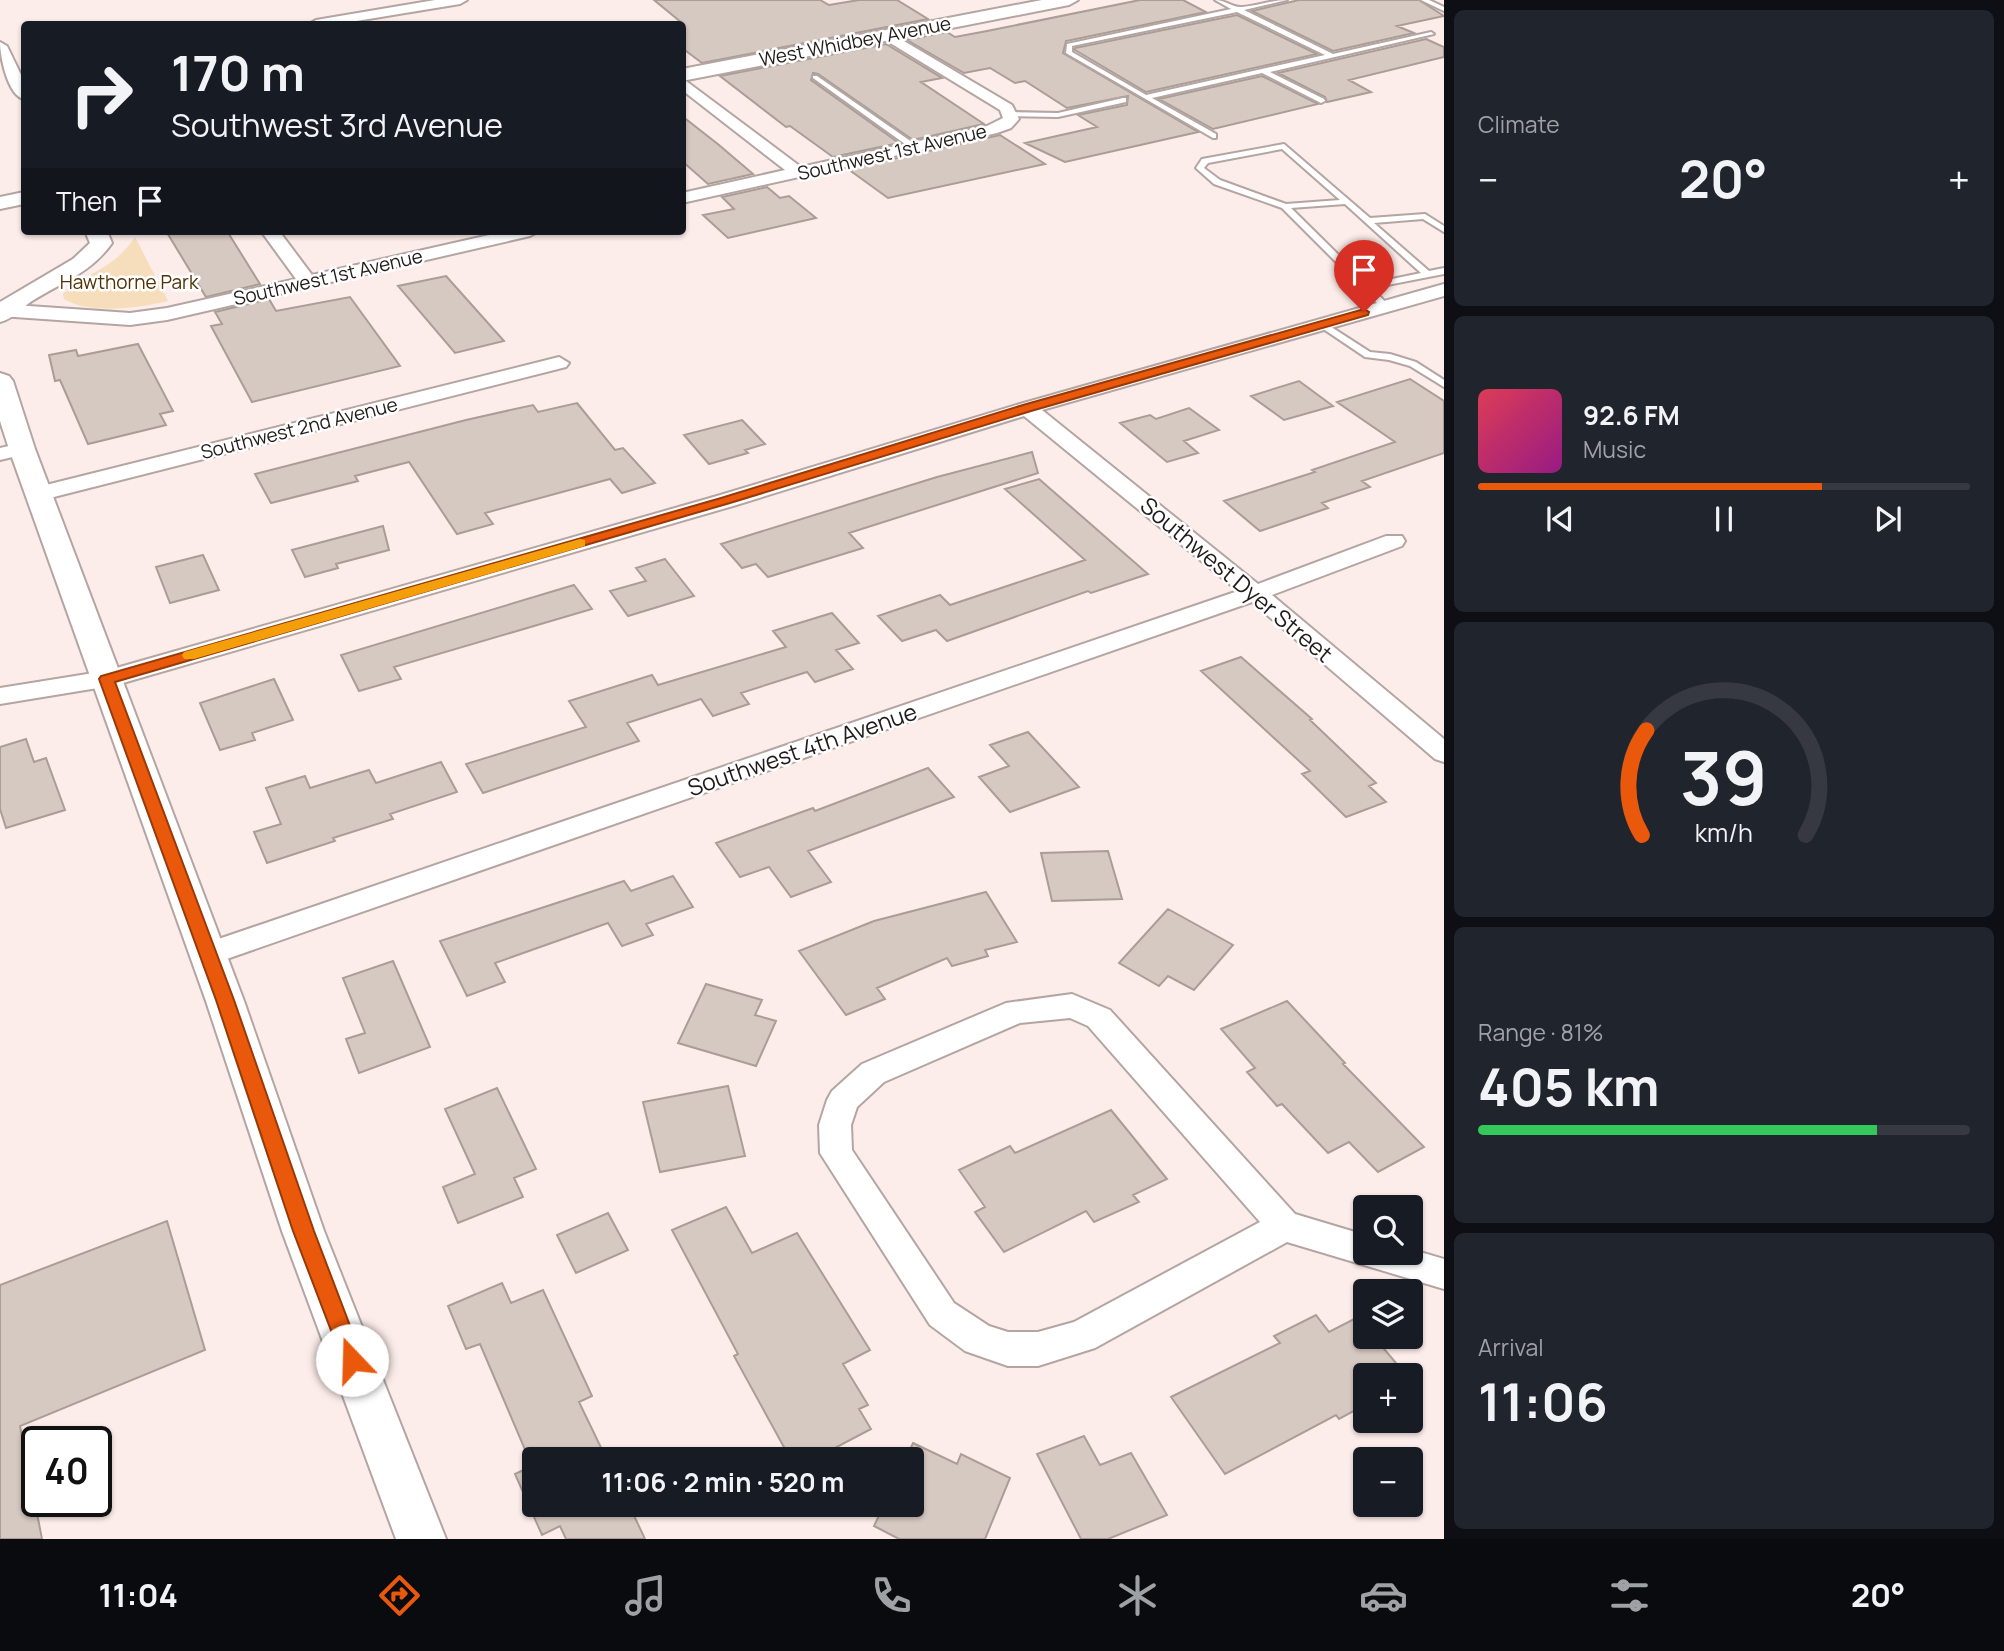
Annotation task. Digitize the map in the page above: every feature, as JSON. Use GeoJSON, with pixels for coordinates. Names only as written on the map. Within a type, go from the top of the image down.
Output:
{"type":"FeatureCollection","features":[{"type":"Feature","properties":{"kind":"street"},"geometry":{"type":"LineString","coordinates":[[334,21],[460,0]]}},
{"type":"Feature","properties":{"kind":"street","name":"West Whidbey Avenue"},"geometry":{"type":"LineString","coordinates":[[686,74],[1067,0]]}},
{"type":"Feature","properties":{"kind":"street"},"geometry":{"type":"LineString","coordinates":[[887,34],[1007,108],[1010,114]]}},
{"type":"Feature","properties":{"kind":"street"},"geometry":{"type":"LineString","coordinates":[[0,46],[13,76]]}},
{"type":"Feature","properties":{"kind":"street"},"geometry":{"type":"LineString","coordinates":[[686,85],[798,173]]}},
{"type":"Feature","properties":{"kind":"street","name":"Southwest 1st Avenue"},"geometry":{"type":"LineString","coordinates":[[686,197],[990,130],[1005,125],[1011,118],[1010,114]]}},
{"type":"Feature","properties":{"kind":"street"},"geometry":{"type":"LineString","coordinates":[[0,202],[21,198]]}},
{"type":"Feature","properties":{"kind":"street"},"geometry":{"type":"LineString","coordinates":[[1,312],[26,293],[84,263],[97,251],[101,243],[98,235]]}},
{"type":"Feature","properties":{"kind":"street"},"geometry":{"type":"LineString","coordinates":[[273,235],[307,282]]}},
{"type":"Feature","properties":{"kind":"street","name":"Southwest 1st Avenue"},"geometry":{"type":"LineString","coordinates":[[1,312],[130,319],[167,314],[513,235]]}},
{"type":"Feature","properties":{"kind":"street"},"geometry":{"type":"LineString","coordinates":[[0,696],[107,679],[725,501],[1027,408],[1385,306],[1436,282]]}},
{"type":"Feature","properties":{"kind":"street","name":"Southwest 2nd Avenue"},"geometry":{"type":"LineString","coordinates":[[38,494],[559,363]]}},
{"type":"Feature","properties":{"kind":"street"},"geometry":{"type":"LineString","coordinates":[[0,381],[11,452],[38,494],[208,954],[303,1231],[421,1539]]}},
{"type":"Feature","properties":{"kind":"street","name":"Southwest Dyer Street"},"geometry":{"type":"LineString","coordinates":[[1027,408],[1255,593],[1444,753]]}},
{"type":"Feature","properties":{"kind":"street","name":"Southwest 4th Avenue"},"geometry":{"type":"LineString","coordinates":[[208,954],[1255,593],[1394,541]]}},
{"type":"Feature","properties":{"kind":"street"},"geometry":{"type":"LineString","coordinates":[[1284,1226],[1082,1336],[1038,1349],[1008,1349],[978,1339],[942,1314],[836,1153],[835,1125],[843,1100],[873,1073],[1017,1011],[1072,1006],[1099,1018],[1284,1226],[1353,1246]]}},
{"type":"Feature","properties":{"kind":"street"},"geometry":{"type":"LineString","coordinates":[[1414,1265],[1444,1274]]}},
{"type":"Feature","properties":{"kind":"lane"},"geometry":{"type":"LineString","coordinates":[[1218,0],[1332,56]]}},
{"type":"Feature","properties":{"kind":"lane"},"geometry":{"type":"LineString","coordinates":[[1213,136],[1069,53],[1069,45],[1284,0]]}},
{"type":"Feature","properties":{"kind":"lane"},"geometry":{"type":"LineString","coordinates":[[1424,0],[1444,9]]}},
{"type":"Feature","properties":{"kind":"lane"},"geometry":{"type":"LineString","coordinates":[[1145,97],[1431,34]]}},
{"type":"Feature","properties":{"kind":"lane"},"geometry":{"type":"LineString","coordinates":[[1263,71],[1321,101]]}},
{"type":"Feature","properties":{"kind":"lane"},"geometry":{"type":"LineString","coordinates":[[816,77],[915,147]]}},
{"type":"Feature","properties":{"kind":"lane"},"geometry":{"type":"LineString","coordinates":[[1010,114],[1058,115],[1123,100]]}},
{"type":"Feature","properties":{"kind":"lane"},"geometry":{"type":"LineString","coordinates":[[1345,202],[1285,206],[1217,182],[1200,168],[1205,161],[1284,146],[1436,282]]}},
{"type":"Feature","properties":{"kind":"lane"},"geometry":{"type":"LineString","coordinates":[[1285,206],[1385,306]]}},
{"type":"Feature","properties":{"kind":"lane"},"geometry":{"type":"LineString","coordinates":[[1367,221],[1424,216],[1444,230]]}},
{"type":"Feature","properties":{"kind":"lane"},"geometry":{"type":"LineString","coordinates":[[1365,287],[1436,282],[1444,271]]}},
{"type":"Feature","properties":{"kind":"lane"},"geometry":{"type":"LineString","coordinates":[[1322,324],[1368,355],[1390,357],[1413,364],[1444,384]]}},
{"type":"Feature","properties":{"kind":"green space","name":"Hawthorne Park"},"geometry":{"type":"Polygon","coordinates":[[[135,237],[168,301],[130,308],[101,309],[64,299],[63,294],[110,263],[135,237]]]}},
{"type":"Feature","properties":{"kind":"building"},"geometry":{"type":"Polygon","coordinates":[[[654,0],[820,0],[829,5],[859,0],[897,0],[928,19],[702,63],[686,51],[686,21],[680,21],[654,0]]]}},
{"type":"Feature","properties":{"kind":"building"},"geometry":{"type":"Polygon","coordinates":[[[1140,0],[1183,0],[1206,12],[1066,41],[1063,53],[1198,132],[1065,162],[1025,143],[1097,127],[1078,115],[1127,105],[1128,96],[1067,108],[1025,81],[1015,83],[990,68],[964,73],[907,40],[947,32],[955,37],[1140,0]]]}},
{"type":"Feature","properties":{"kind":"building"},"geometry":{"type":"Polygon","coordinates":[[[1299,0],[1419,0],[1444,16],[1397,26],[1414,33],[1333,51],[1252,11],[1299,0]]]}},
{"type":"Feature","properties":{"kind":"building"},"geometry":{"type":"Polygon","coordinates":[[[1237,15],[1317,54],[1146,92],[1075,50],[1075,48],[1237,15]]]}},
{"type":"Feature","properties":{"kind":"building"},"geometry":{"type":"Polygon","coordinates":[[[1426,39],[1444,47],[1444,57],[1349,80],[1371,92],[1327,102],[1325,97],[1278,73],[1426,39]]]}},
{"type":"Feature","properties":{"kind":"building"},"geometry":{"type":"Polygon","coordinates":[[[886,44],[942,78],[921,82],[984,124],[913,140],[813,73],[811,80],[899,143],[833,157],[790,126],[786,127],[720,76],[886,44]]]}},
{"type":"Feature","properties":{"kind":"building"},"geometry":{"type":"Polygon","coordinates":[[[1262,76],[1318,104],[1213,129],[1159,99],[1262,76]]]}},
{"type":"Feature","properties":{"kind":"building"},"geometry":{"type":"Polygon","coordinates":[[[686,119],[753,174],[708,184],[686,165],[686,119]]]}},
{"type":"Feature","properties":{"kind":"building"},"geometry":{"type":"Polygon","coordinates":[[[1000,135],[1045,164],[888,198],[848,169],[1000,135]]]}},
{"type":"Feature","properties":{"kind":"building"},"geometry":{"type":"Polygon","coordinates":[[[767,187],[780,198],[789,196],[816,218],[728,238],[703,215],[734,209],[722,197],[767,187]]]}},
{"type":"Feature","properties":{"kind":"building"},"geometry":{"type":"Polygon","coordinates":[[[168,235],[229,235],[260,284],[206,297],[168,235]]]}},
{"type":"Feature","properties":{"kind":"building"},"geometry":{"type":"Polygon","coordinates":[[[446,276],[504,341],[455,353],[398,286],[446,276]]]}},
{"type":"Feature","properties":{"kind":"building"},"geometry":{"type":"Polygon","coordinates":[[[350,297],[400,366],[252,402],[211,326],[222,324],[215,312],[269,299],[276,311],[350,297]]]}},
{"type":"Feature","properties":{"kind":"building"},"geometry":{"type":"Polygon","coordinates":[[[138,344],[173,411],[160,414],[166,425],[88,444],[60,380],[55,381],[49,355],[76,350],[78,356],[138,344]]]}},
{"type":"Feature","properties":{"kind":"building"},"geometry":{"type":"Polygon","coordinates":[[[1410,379],[1444,401],[1444,453],[1362,481],[1370,487],[1322,503],[1328,508],[1260,531],[1224,501],[1315,472],[1312,470],[1395,442],[1337,402],[1410,379]]]}},
{"type":"Feature","properties":{"kind":"building"},"geometry":{"type":"Polygon","coordinates":[[[1299,381],[1333,406],[1284,420],[1251,396],[1299,381]]]}},
{"type":"Feature","properties":{"kind":"building"},"geometry":{"type":"Polygon","coordinates":[[[577,403],[615,450],[623,448],[655,483],[622,493],[610,479],[485,513],[493,524],[457,534],[409,462],[355,476],[358,481],[271,503],[255,474],[533,405],[538,412],[577,403]]]}},
{"type":"Feature","properties":{"kind":"building"},"geometry":{"type":"Polygon","coordinates":[[[1189,408],[1219,430],[1184,441],[1198,453],[1167,462],[1120,423],[1150,415],[1156,419],[1189,408]]]}},
{"type":"Feature","properties":{"kind":"building"},"geometry":{"type":"Polygon","coordinates":[[[742,420],[765,444],[745,450],[748,453],[709,464],[684,435],[742,420]]]}},
{"type":"Feature","properties":{"kind":"building"},"geometry":{"type":"Polygon","coordinates":[[[1032,452],[1038,473],[849,533],[863,548],[768,577],[756,564],[742,568],[721,544],[937,477],[1032,452]]]}},
{"type":"Feature","properties":{"kind":"building"},"geometry":{"type":"Polygon","coordinates":[[[1039,479],[1148,574],[1091,593],[1088,591],[947,641],[936,630],[902,641],[878,616],[940,595],[950,605],[1085,560],[1005,489],[1039,479]]]}},
{"type":"Feature","properties":{"kind":"building"},"geometry":{"type":"Polygon","coordinates":[[[383,526],[389,550],[336,564],[338,568],[305,577],[292,550],[383,526]]]}},
{"type":"Feature","properties":{"kind":"building"},"geometry":{"type":"Polygon","coordinates":[[[203,555],[219,590],[170,603],[156,567],[203,555]]]}},
{"type":"Feature","properties":{"kind":"building"},"geometry":{"type":"Polygon","coordinates":[[[665,559],[694,596],[628,616],[610,591],[646,581],[636,568],[665,559]]]}},
{"type":"Feature","properties":{"kind":"building"},"geometry":{"type":"Polygon","coordinates":[[[574,585],[592,609],[394,667],[401,679],[359,691],[341,655],[574,585]]]}},
{"type":"Feature","properties":{"kind":"building"},"geometry":{"type":"Polygon","coordinates":[[[832,613],[859,643],[836,650],[853,669],[815,682],[807,672],[741,693],[749,704],[713,716],[701,699],[627,723],[639,741],[483,793],[466,764],[586,727],[569,701],[652,675],[658,685],[786,647],[773,631],[832,613]]]}},
{"type":"Feature","properties":{"kind":"building"},"geometry":{"type":"Polygon","coordinates":[[[1241,657],[1312,719],[1310,720],[1376,783],[1369,786],[1386,802],[1346,817],[1302,774],[1310,771],[1201,671],[1241,657]]]}},
{"type":"Feature","properties":{"kind":"building"},"geometry":{"type":"Polygon","coordinates":[[[274,679],[293,720],[252,733],[255,740],[220,750],[200,703],[274,679]]]}},
{"type":"Feature","properties":{"kind":"building"},"geometry":{"type":"Polygon","coordinates":[[[1028,732],[1079,787],[1010,812],[979,777],[1009,766],[990,745],[1028,732]]]}},
{"type":"Feature","properties":{"kind":"building"},"geometry":{"type":"Polygon","coordinates":[[[26,739],[34,762],[46,758],[65,810],[6,828],[0,809],[0,747],[26,739]]]}},
{"type":"Feature","properties":{"kind":"building"},"geometry":{"type":"Polygon","coordinates":[[[441,762],[457,792],[390,814],[393,819],[333,838],[335,841],[267,863],[254,832],[281,824],[266,788],[305,776],[310,788],[369,770],[376,783],[441,762]]]}},
{"type":"Feature","properties":{"kind":"building"},"geometry":{"type":"Polygon","coordinates":[[[928,768],[954,797],[808,851],[831,882],[791,897],[769,867],[740,877],[716,843],[813,808],[815,811],[928,768]]]}},
{"type":"Feature","properties":{"kind":"building"},"geometry":{"type":"Polygon","coordinates":[[[1108,851],[1122,899],[1052,901],[1041,853],[1108,851]]]}},
{"type":"Feature","properties":{"kind":"building"},"geometry":{"type":"Polygon","coordinates":[[[673,876],[693,907],[646,924],[653,935],[622,946],[608,923],[495,963],[505,982],[467,996],[440,941],[624,881],[631,891],[673,876]]]}},
{"type":"Feature","properties":{"kind":"building"},"geometry":{"type":"Polygon","coordinates":[[[986,892],[1017,942],[985,950],[988,956],[952,966],[947,958],[877,988],[885,999],[846,1015],[799,951],[874,921],[986,892]]]}},
{"type":"Feature","properties":{"kind":"building"},"geometry":{"type":"Polygon","coordinates":[[[1168,909],[1233,945],[1194,990],[1168,976],[1159,986],[1119,963],[1168,909]]]}},
{"type":"Feature","properties":{"kind":"building"},"geometry":{"type":"Polygon","coordinates":[[[393,961],[430,1047],[359,1073],[346,1039],[365,1033],[343,978],[393,961]]]}},
{"type":"Feature","properties":{"kind":"building"},"geometry":{"type":"Polygon","coordinates":[[[706,984],[762,1000],[755,1015],[776,1021],[756,1066],[678,1043],[706,984]]]}},
{"type":"Feature","properties":{"kind":"building"},"geometry":{"type":"Polygon","coordinates":[[[1287,1001],[1345,1063],[1343,1064],[1424,1147],[1378,1172],[1349,1142],[1328,1153],[1282,1104],[1277,1106],[1247,1072],[1255,1068],[1221,1029],[1287,1001]]]}},
{"type":"Feature","properties":{"kind":"building"},"geometry":{"type":"Polygon","coordinates":[[[728,1086],[745,1156],[660,1172],[643,1102],[728,1086]]]}},
{"type":"Feature","properties":{"kind":"building"},"geometry":{"type":"Polygon","coordinates":[[[497,1088],[536,1169],[514,1178],[523,1197],[458,1223],[443,1187],[475,1174],[445,1109],[497,1088]]]}},
{"type":"Feature","properties":{"kind":"building"},"geometry":{"type":"Polygon","coordinates":[[[1111,1110],[1167,1179],[1133,1195],[1139,1202],[1094,1222],[1086,1211],[1004,1252],[975,1212],[985,1207],[959,1170],[1010,1146],[1015,1153],[1111,1110]]]}},
{"type":"Feature","properties":{"kind":"building"},"geometry":{"type":"Polygon","coordinates":[[[726,1207],[752,1253],[797,1233],[870,1350],[843,1364],[868,1405],[859,1409],[871,1429],[837,1447],[784,1447],[734,1356],[738,1354],[672,1230],[726,1207]]]}},
{"type":"Feature","properties":{"kind":"building"},"geometry":{"type":"Polygon","coordinates":[[[608,1213],[628,1250],[576,1273],[557,1235],[608,1213]]]}},
{"type":"Feature","properties":{"kind":"building"},"geometry":{"type":"Polygon","coordinates":[[[167,1221],[205,1350],[20,1426],[21,1517],[38,1517],[42,1539],[0,1539],[0,1285],[167,1221]]]}},
{"type":"Feature","properties":{"kind":"building"},"geometry":{"type":"Polygon","coordinates":[[[502,1283],[511,1303],[543,1290],[592,1396],[579,1402],[601,1447],[524,1447],[480,1344],[466,1349],[448,1306],[502,1283]]]}},
{"type":"Feature","properties":{"kind":"building"},"geometry":{"type":"Polygon","coordinates":[[[1316,1315],[1329,1332],[1353,1320],[1353,1349],[1384,1349],[1396,1363],[1353,1363],[1353,1411],[1339,1419],[1336,1415],[1225,1474],[1171,1397],[1280,1343],[1274,1336],[1316,1315]]]}},
{"type":"Feature","properties":{"kind":"building"},"geometry":{"type":"Polygon","coordinates":[[[1084,1436],[1100,1465],[1131,1453],[1167,1515],[1108,1539],[1081,1539],[1037,1454],[1084,1436]]]}},
{"type":"Feature","properties":{"kind":"building"},"geometry":{"type":"Polygon","coordinates":[[[924,1448],[957,1464],[961,1454],[1010,1478],[985,1539],[899,1539],[874,1526],[878,1517],[924,1517],[924,1448]]]}},
{"type":"Feature","properties":{"kind":"building"},"geometry":{"type":"Polygon","coordinates":[[[522,1471],[522,1490],[515,1474],[522,1471]]]}},
{"type":"Feature","properties":{"kind":"building"},"geometry":{"type":"Polygon","coordinates":[[[534,1517],[635,1517],[645,1539],[566,1539],[560,1526],[542,1535],[534,1517]]]}},
{"type":"Feature","properties":{"kind":"slow traffic"},"geometry":{"type":"LineString","coordinates":[[189,655],[580,543]]}},
{"type":"Feature","properties":{"kind":"route"},"geometry":{"type":"LineString","coordinates":[[352,1360],[303,1231],[225,1000],[107,679],[725,501],[1027,408],[1364,312]]}}]}
